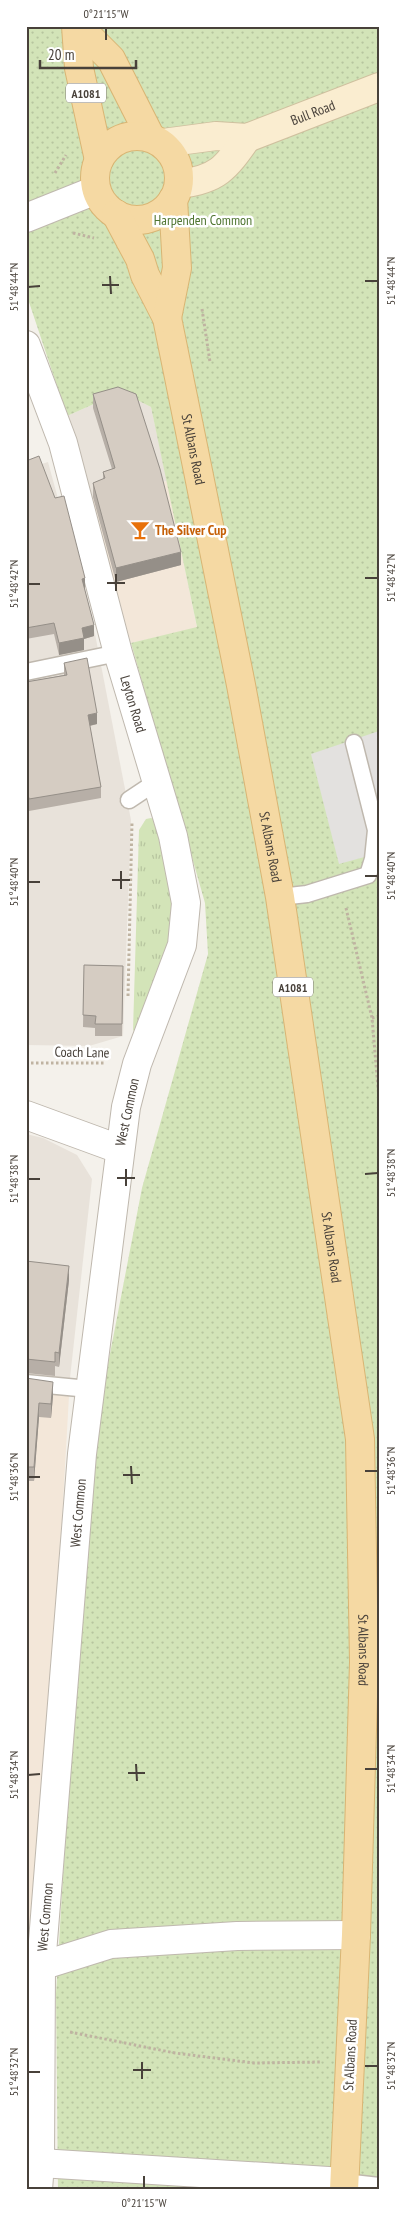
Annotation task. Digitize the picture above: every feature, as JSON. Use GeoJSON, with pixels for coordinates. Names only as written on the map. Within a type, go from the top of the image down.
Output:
{"type":"FeatureCollection","features":[{"type":"Feature","properties":{"kind":"main road","name":"St Albans Road"},"geometry":{"type":"LineString","coordinates":[[77,26],[110,59],[156,140],[173,154],[178,168],[176,191],[177,268],[167,318]]}},
{"type":"Feature","properties":{"kind":"main road","name":"St Albans Road"},"geometry":{"type":"LineString","coordinates":[[77,26],[80,68],[99,160],[95,171],[96,190],[103,204],[116,214],[140,259],[145,275],[167,318],[241,685],[280,897],[360,1439],[364,1662],[356,1935],[344,2186]]}},
{"type":"Feature","properties":{"kind":"main road"},"geometry":{"type":"LineString","coordinates":[[99,160],[107,148],[121,139],[134,136],[156,140]]}},
{"type":"Feature","properties":{"kind":"main road"},"geometry":{"type":"LineString","coordinates":[[116,214],[131,220],[149,219],[162,212],[176,191]]}},
{"type":"Feature","properties":{"kind":"street","name":"Bull Road"},"geometry":{"type":"LineString","coordinates":[[156,140],[216,136],[247,138],[379,87]]}},
{"type":"Feature","properties":{"kind":"street"},"geometry":{"type":"LineString","coordinates":[[176,191],[198,182],[227,166],[247,138]]}},
{"type":"Feature","properties":{"kind":"street"},"geometry":{"type":"LineString","coordinates":[[26,218],[96,190]]}},
{"type":"Feature","properties":{"kind":"street","name":"Leyton Road"},"geometry":{"type":"LineString","coordinates":[[26,345],[63,443],[118,653],[173,836],[186,903],[182,944],[137,1064]]}},
{"type":"Feature","properties":{"kind":"street","name":"West Common"},"geometry":{"type":"LineString","coordinates":[[38,2190],[40,2162],[40,2026],[33,1967],[89,1389],[119,1149],[126,1107],[137,1064]]}},
{"type":"Feature","properties":{"kind":"street"},"geometry":{"type":"LineString","coordinates":[[26,1115],[119,1149]]}},
{"type":"Feature","properties":{"kind":"street","name":"West Common"},"geometry":{"type":"LineString","coordinates":[[33,1967],[111,1944],[237,1936],[356,1935]]}},
{"type":"Feature","properties":{"kind":"street"},"geometry":{"type":"LineString","coordinates":[[40,2162],[344,2186]]}},
{"type":"Feature","properties":{"kind":"lane"},"geometry":{"type":"LineString","coordinates":[[26,672],[118,653]]}},
{"type":"Feature","properties":{"kind":"lane"},"geometry":{"type":"LineString","coordinates":[[280,897],[307,894],[368,875],[373,859],[376,830],[354,743]]}},
{"type":"Feature","properties":{"kind":"lane"},"geometry":{"type":"LineString","coordinates":[[130,800],[156,782]]}},
{"type":"Feature","properties":{"kind":"lane"},"geometry":{"type":"LineString","coordinates":[[26,1383],[89,1389]]}},
{"type":"Feature","properties":{"kind":"lane"},"geometry":{"type":"LineString","coordinates":[[344,2186],[379,2186]]}},
{"type":"Feature","properties":{"kind":"path"},"geometry":{"type":"LineString","coordinates":[[128,1005],[133,830],[130,800]]}},
{"type":"Feature","properties":{"kind":"path"},"geometry":{"type":"LineString","coordinates":[[336,885],[349,914],[372,1018],[379,1099]]}},
{"type":"Feature","properties":{"kind":"path"},"geometry":{"type":"LineString","coordinates":[[372,1018],[379,1016]]}},
{"type":"Feature","properties":{"kind":"path","name":"Coach Lane"},"geometry":{"type":"LineString","coordinates":[[26,1063],[137,1064]]}},
{"type":"Feature","properties":{"kind":"path"},"geometry":{"type":"LineString","coordinates":[[40,2026],[174,2053],[236,2061],[254,2063],[329,2062]]}},
{"type":"Feature","properties":{"kind":"shaded area"},"geometry":{"type":"Polygon","coordinates":[[[121,392],[151,407],[167,481],[90,500],[67,416],[121,392]]]}},
{"type":"Feature","properties":{"kind":"shaded area"},"geometry":{"type":"Polygon","coordinates":[[[48,462],[95,634],[131,820],[123,1036],[89,1046],[26,1045],[26,469],[48,462]]]}},
{"type":"Feature","properties":{"kind":"shaded area"},"geometry":{"type":"Polygon","coordinates":[[[167,481],[197,628],[131,643],[112,583],[90,500],[167,481]]]}},
{"type":"Feature","properties":{"kind":"shaded area"},"geometry":{"type":"Polygon","coordinates":[[[379,731],[379,853],[339,864],[311,754],[379,731]]]}},
{"type":"Feature","properties":{"kind":"shaded area"},"geometry":{"type":"Polygon","coordinates":[[[26,1134],[43,1138],[77,1155],[92,1179],[70,1378],[26,1374],[26,1134]]]}},
{"type":"Feature","properties":{"kind":"shaded area"},"geometry":{"type":"Polygon","coordinates":[[[26,1374],[70,1378],[26,2158],[26,1374]]]}},
{"type":"Feature","properties":{"kind":"green space","name":"Harpenden Common"},"geometry":{"type":"Polygon","coordinates":[[[26,26],[379,26],[379,2190],[58,2190],[56,1994],[87,1473],[142,1188],[208,954],[205,903],[131,643],[197,627],[151,407],[121,392],[67,416],[26,293],[26,26]]]}},
{"type":"Feature","properties":{"kind":"green space"},"geometry":{"type":"Polygon","coordinates":[[[151,818],[158,821],[173,899],[172,935],[140,1022],[133,1031],[139,830],[146,819],[151,818]]]}},
{"type":"Feature","properties":{"kind":"building"},"geometry":{"type":"Polygon","coordinates":[[[118,387],[136,394],[160,469],[181,552],[116,568],[93,483],[105,478],[103,472],[115,468],[93,394],[118,387]]]}},
{"type":"Feature","properties":{"kind":"building"},"geometry":{"type":"Polygon","coordinates":[[[39,456],[55,498],[64,496],[85,578],[82,579],[94,625],[82,628],[84,638],[59,643],[54,623],[26,628],[26,461],[39,456]]]}},
{"type":"Feature","properties":{"kind":"building"},"geometry":{"type":"Polygon","coordinates":[[[87,658],[97,713],[88,715],[101,787],[29,799],[26,784],[26,682],[67,675],[64,663],[87,658]]]}},
{"type":"Feature","properties":{"kind":"building"},"geometry":{"type":"Polygon","coordinates":[[[84,965],[123,966],[122,1024],[95,1024],[96,1016],[83,1015],[84,965]]]}},
{"type":"Feature","properties":{"kind":"building"},"geometry":{"type":"Polygon","coordinates":[[[26,1261],[69,1266],[59,1353],[55,1352],[55,1362],[26,1359],[26,1261]]]}},
{"type":"Feature","properties":{"kind":"building"},"geometry":{"type":"Polygon","coordinates":[[[26,1378],[53,1382],[51,1404],[39,1403],[34,1467],[26,1467],[26,1378]]]}},
{"type":"Feature","properties":{"kind":"place","name":"The Silver Cup"},"geometry":{"type":"Point","coordinates":[140,530]}}]}
